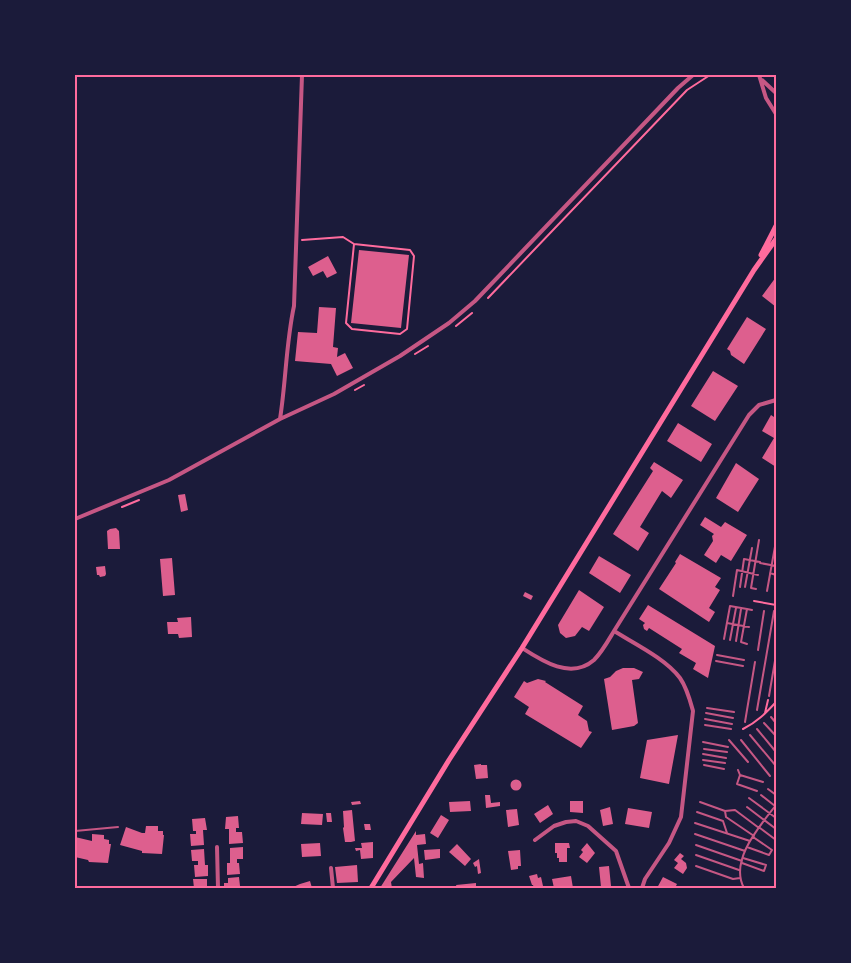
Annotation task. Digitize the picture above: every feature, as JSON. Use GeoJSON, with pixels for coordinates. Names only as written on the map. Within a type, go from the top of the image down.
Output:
{"type":"FeatureCollection","features":[{"type":"Feature","properties":{"kind":"main road"},"geometry":{"type":"LineString","coordinates":[[754,270],[776,226]]}},
{"type":"Feature","properties":{"kind":"main road"},"geometry":{"type":"LineString","coordinates":[[371,888],[449,760],[522,648],[754,270],[776,239]]}},
{"type":"Feature","properties":{"kind":"street"},"geometry":{"type":"LineString","coordinates":[[280,419],[285,391],[291,320],[294,306],[302,75]]}},
{"type":"Feature","properties":{"kind":"street"},"geometry":{"type":"LineString","coordinates":[[75,519],[169,480],[280,419],[334,394],[400,356],[449,323],[475,301],[678,88],[693,75]]}},
{"type":"Feature","properties":{"kind":"street"},"geometry":{"type":"LineString","coordinates":[[760,77],[776,93]]}},
{"type":"Feature","properties":{"kind":"street"},"geometry":{"type":"LineString","coordinates":[[760,77],[766,98],[776,114]]}},
{"type":"Feature","properties":{"kind":"street"},"geometry":{"type":"LineString","coordinates":[[522,648],[545,663],[561,668],[586,665],[594,660],[749,414],[759,405],[776,400]]}},
{"type":"Feature","properties":{"kind":"street"},"geometry":{"type":"LineString","coordinates":[[614,631],[669,666],[680,678],[689,694],[693,711],[681,817],[669,843],[645,879],[642,888]]}},
{"type":"Feature","properties":{"kind":"street"},"geometry":{"type":"LineString","coordinates":[[535,840],[554,826],[566,822],[576,821],[588,826],[616,851],[629,888]]}},
{"type":"Feature","properties":{"kind":"street"},"geometry":{"type":"LineString","coordinates":[[217,846],[218,888]]}},
{"type":"Feature","properties":{"kind":"street"},"geometry":{"type":"LineString","coordinates":[[331,868],[333,888]]}},
{"type":"Feature","properties":{"kind":"lane"},"geometry":{"type":"LineString","coordinates":[[756,589],[751,588],[760,540]]}},
{"type":"Feature","properties":{"kind":"lane"},"geometry":{"type":"LineString","coordinates":[[767,591],[776,541]]}},
{"type":"Feature","properties":{"kind":"lane"},"geometry":{"type":"LineString","coordinates":[[745,587],[752,548]]}},
{"type":"Feature","properties":{"kind":"lane"},"geometry":{"type":"LineString","coordinates":[[740,587],[744,559],[776,566]]}},
{"type":"Feature","properties":{"kind":"lane"},"geometry":{"type":"LineString","coordinates":[[733,596],[737,570],[758,575]]}},
{"type":"Feature","properties":{"kind":"lane"},"geometry":{"type":"LineString","coordinates":[[770,573],[776,574]]}},
{"type":"Feature","properties":{"kind":"lane"},"geometry":{"type":"LineString","coordinates":[[724,639],[730,606],[752,610]]}},
{"type":"Feature","properties":{"kind":"lane"},"geometry":{"type":"LineString","coordinates":[[730,640],[736,607]]}},
{"type":"Feature","properties":{"kind":"lane"},"geometry":{"type":"LineString","coordinates":[[736,641],[742,608]]}},
{"type":"Feature","properties":{"kind":"lane"},"geometry":{"type":"LineString","coordinates":[[747,609],[741,642],[747,644]]}},
{"type":"Feature","properties":{"kind":"lane"},"geometry":{"type":"LineString","coordinates":[[758,650],[764,611]]}},
{"type":"Feature","properties":{"kind":"lane"},"geometry":{"type":"LineString","coordinates":[[756,710],[774,611]]}},
{"type":"Feature","properties":{"kind":"lane"},"geometry":{"type":"LineString","coordinates":[[727,623],[750,627]]}},
{"type":"Feature","properties":{"kind":"lane"},"geometry":{"type":"LineString","coordinates":[[717,655],[744,660]]}},
{"type":"Feature","properties":{"kind":"lane"},"geometry":{"type":"LineString","coordinates":[[769,696],[776,655]]}},
{"type":"Feature","properties":{"kind":"lane"},"geometry":{"type":"LineString","coordinates":[[716,661],[743,666]]}},
{"type":"Feature","properties":{"kind":"lane"},"geometry":{"type":"LineString","coordinates":[[745,722],[755,662]]}},
{"type":"Feature","properties":{"kind":"lane"},"geometry":{"type":"LineString","coordinates":[[707,708],[734,712]]}},
{"type":"Feature","properties":{"kind":"lane"},"geometry":{"type":"LineString","coordinates":[[706,714],[733,718]]}},
{"type":"Feature","properties":{"kind":"lane"},"geometry":{"type":"LineString","coordinates":[[771,716],[776,723]]}},
{"type":"Feature","properties":{"kind":"lane"},"geometry":{"type":"LineString","coordinates":[[705,719],[732,724]]}},
{"type":"Feature","properties":{"kind":"lane"},"geometry":{"type":"LineString","coordinates":[[764,723],[776,736]]}},
{"type":"Feature","properties":{"kind":"lane"},"geometry":{"type":"LineString","coordinates":[[705,725],[731,729]]}},
{"type":"Feature","properties":{"kind":"lane"},"geometry":{"type":"LineString","coordinates":[[757,729],[776,752]]}},
{"type":"Feature","properties":{"kind":"lane"},"geometry":{"type":"LineString","coordinates":[[750,735],[776,766]]}},
{"type":"Feature","properties":{"kind":"lane"},"geometry":{"type":"LineString","coordinates":[[729,740],[748,762]]}},
{"type":"Feature","properties":{"kind":"lane"},"geometry":{"type":"LineString","coordinates":[[741,740],[770,776]]}},
{"type":"Feature","properties":{"kind":"lane"},"geometry":{"type":"LineString","coordinates":[[703,742],[728,747]]}},
{"type":"Feature","properties":{"kind":"lane"},"geometry":{"type":"LineString","coordinates":[[704,749],[727,752]]}},
{"type":"Feature","properties":{"kind":"lane"},"geometry":{"type":"LineString","coordinates":[[703,754],[726,758]]}},
{"type":"Feature","properties":{"kind":"lane"},"geometry":{"type":"LineString","coordinates":[[703,760],[725,763]]}},
{"type":"Feature","properties":{"kind":"lane"},"geometry":{"type":"LineString","coordinates":[[704,765],[724,769]]}},
{"type":"Feature","properties":{"kind":"lane"},"geometry":{"type":"LineString","coordinates":[[738,770],[740,774],[737,784],[757,791]]}},
{"type":"Feature","properties":{"kind":"lane"},"geometry":{"type":"LineString","coordinates":[[740,774],[763,782]]}},
{"type":"Feature","properties":{"kind":"lane"},"geometry":{"type":"LineString","coordinates":[[768,789],[776,795]]}},
{"type":"Feature","properties":{"kind":"lane"},"geometry":{"type":"LineString","coordinates":[[744,888],[740,878],[740,870],[745,851],[753,836],[776,806],[761,795]]}},
{"type":"Feature","properties":{"kind":"lane"},"geometry":{"type":"LineString","coordinates":[[749,798],[776,818]]}},
{"type":"Feature","properties":{"kind":"lane"},"geometry":{"type":"LineString","coordinates":[[700,802],[725,811],[735,810],[776,840]]}},
{"type":"Feature","properties":{"kind":"lane"},"geometry":{"type":"LineString","coordinates":[[747,808],[776,829]]}},
{"type":"Feature","properties":{"kind":"lane"},"geometry":{"type":"LineString","coordinates":[[725,811],[726,817],[772,850],[769,855],[747,847]]}},
{"type":"Feature","properties":{"kind":"lane"},"geometry":{"type":"LineString","coordinates":[[697,812],[723,821],[728,834]]}},
{"type":"Feature","properties":{"kind":"lane"},"geometry":{"type":"LineString","coordinates":[[695,822],[750,841]]}},
{"type":"Feature","properties":{"kind":"lane"},"geometry":{"type":"LineString","coordinates":[[75,831],[118,827]]}},
{"type":"Feature","properties":{"kind":"lane"},"geometry":{"type":"LineString","coordinates":[[696,834],[745,851]]}},
{"type":"Feature","properties":{"kind":"lane"},"geometry":{"type":"LineString","coordinates":[[696,845],[764,871],[766,865],[742,861]]}},
{"type":"Feature","properties":{"kind":"lane"},"geometry":{"type":"LineString","coordinates":[[696,855],[740,870]]}},
{"type":"Feature","properties":{"kind":"lane"},"geometry":{"type":"LineString","coordinates":[[696,866],[733,879],[740,878]]}},
{"type":"Feature","properties":{"kind":"path"},"geometry":{"type":"LineString","coordinates":[[297,240],[343,237],[354,244],[410,250],[414,256],[407,328],[400,334],[352,329],[346,323],[354,244]]}},
{"type":"Feature","properties":{"kind":"path"},"geometry":{"type":"LineString","coordinates":[[754,601],[776,605]]}},
{"type":"Feature","properties":{"kind":"path"},"geometry":{"type":"LineString","coordinates":[[765,714],[769,696]]}},
{"type":"Feature","properties":{"kind":"path"},"geometry":{"type":"LineString","coordinates":[[731,729],[744,729],[765,714],[776,702]]}},
{"type":"Feature","properties":{"kind":"path"},"geometry":{"type":"LineString","coordinates":[[744,729],[745,722]]}},
{"type":"Feature","properties":{"kind":"building"},"geometry":{"type":"Polygon","coordinates":[[[359,250],[409,255],[401,328],[351,323],[359,250]]]}},
{"type":"Feature","properties":{"kind":"building"},"geometry":{"type":"Polygon","coordinates":[[[328,256],[337,273],[327,278],[323,271],[313,276],[308,267],[328,256]]]}},
{"type":"Feature","properties":{"kind":"building"},"geometry":{"type":"Polygon","coordinates":[[[776,277],[776,307],[762,296],[776,277]]]}},
{"type":"Feature","properties":{"kind":"building"},"geometry":{"type":"Polygon","coordinates":[[[319,307],[336,308],[333,347],[338,348],[337,357],[345,353],[353,368],[337,376],[331,364],[295,361],[298,332],[317,333],[319,307]]]}},
{"type":"Feature","properties":{"kind":"building"},"geometry":{"type":"Polygon","coordinates":[[[747,317],[766,329],[744,364],[731,355],[727,349],[747,317]]]}},
{"type":"Feature","properties":{"kind":"building"},"geometry":{"type":"Polygon","coordinates":[[[713,371],[738,386],[715,421],[691,406],[713,371]]]}},
{"type":"Feature","properties":{"kind":"building"},"geometry":{"type":"Polygon","coordinates":[[[776,414],[776,467],[762,458],[774,438],[762,431],[771,415],[774,417],[776,414]]]}},
{"type":"Feature","properties":{"kind":"building"},"geometry":{"type":"Polygon","coordinates":[[[678,423],[712,444],[701,462],[667,441],[678,423]]]}},
{"type":"Feature","properties":{"kind":"building"},"geometry":{"type":"Polygon","coordinates":[[[654,462],[683,480],[671,498],[662,491],[640,527],[649,533],[638,551],[613,534],[653,471],[650,468],[654,462]]]}},
{"type":"Feature","properties":{"kind":"building"},"geometry":{"type":"Polygon","coordinates":[[[736,463],[759,479],[738,512],[716,498],[736,463]]]}},
{"type":"Feature","properties":{"kind":"building"},"geometry":{"type":"Polygon","coordinates":[[[185,494],[188,510],[181,512],[178,495],[185,494]]]}},
{"type":"Feature","properties":{"kind":"building"},"geometry":{"type":"Polygon","coordinates":[[[705,517],[721,527],[725,522],[747,535],[731,561],[721,555],[716,563],[704,555],[713,541],[712,536],[714,534],[700,525],[705,517]]]}},
{"type":"Feature","properties":{"kind":"building"},"geometry":{"type":"Polygon","coordinates":[[[116,528],[119,531],[120,549],[108,549],[107,531],[116,528]]]}},
{"type":"Feature","properties":{"kind":"building"},"geometry":{"type":"Polygon","coordinates":[[[680,554],[721,578],[715,587],[720,590],[709,608],[715,612],[709,622],[659,589],[680,554]]]}},
{"type":"Feature","properties":{"kind":"building"},"geometry":{"type":"Polygon","coordinates":[[[599,556],[631,575],[620,593],[589,573],[599,556]]]}},
{"type":"Feature","properties":{"kind":"building"},"geometry":{"type":"Polygon","coordinates":[[[172,558],[175,595],[163,596],[160,559],[172,558]]]}},
{"type":"Feature","properties":{"kind":"building"},"geometry":{"type":"Polygon","coordinates":[[[105,566],[106,574],[100,577],[97,575],[96,567],[105,566]]]}},
{"type":"Feature","properties":{"kind":"building"},"geometry":{"type":"Polygon","coordinates":[[[579,590],[604,607],[589,631],[582,627],[575,636],[566,638],[560,633],[558,625],[579,590]]]}},
{"type":"Feature","properties":{"kind":"building"},"geometry":{"type":"Polygon","coordinates":[[[525,592],[533,596],[531,600],[523,596],[525,592]]]}},
{"type":"Feature","properties":{"kind":"building"},"geometry":{"type":"Polygon","coordinates":[[[648,605],[715,646],[708,678],[693,669],[696,663],[679,653],[682,649],[649,628],[647,631],[644,629],[643,625],[645,623],[639,619],[648,605]]]}},
{"type":"Feature","properties":{"kind":"building"},"geometry":{"type":"Polygon","coordinates":[[[191,617],[192,637],[179,638],[178,634],[168,634],[167,622],[178,622],[177,618],[191,617]]]}},
{"type":"Feature","properties":{"kind":"building"},"geometry":{"type":"Polygon","coordinates":[[[623,668],[634,668],[643,672],[639,679],[632,680],[638,723],[634,726],[612,730],[604,679],[623,668]]]}},
{"type":"Feature","properties":{"kind":"building"},"geometry":{"type":"Polygon","coordinates":[[[538,679],[546,681],[583,706],[578,715],[587,721],[589,731],[592,732],[581,748],[525,714],[529,707],[514,697],[524,681],[527,683],[538,679]]]}},
{"type":"Feature","properties":{"kind":"building"},"geometry":{"type":"Polygon","coordinates":[[[678,735],[669,784],[640,778],[647,740],[678,735]]]}},
{"type":"Feature","properties":{"kind":"building"},"geometry":{"type":"Polygon","coordinates":[[[474,765],[487,765],[488,778],[476,779],[474,765]]]}},
{"type":"Feature","properties":{"kind":"building"},"geometry":{"type":"Polygon","coordinates":[[[514,780],[518,780],[521,785],[520,789],[514,790],[511,787],[511,783],[514,780]]]}},
{"type":"Feature","properties":{"kind":"building"},"geometry":{"type":"Polygon","coordinates":[[[485,795],[490,795],[491,803],[500,802],[500,806],[486,808],[485,795]]]}},
{"type":"Feature","properties":{"kind":"building"},"geometry":{"type":"Polygon","coordinates":[[[360,801],[361,804],[352,805],[351,802],[360,801]]]}},
{"type":"Feature","properties":{"kind":"building"},"geometry":{"type":"Polygon","coordinates":[[[470,801],[471,811],[450,812],[449,802],[470,801]]]}},
{"type":"Feature","properties":{"kind":"building"},"geometry":{"type":"Polygon","coordinates":[[[570,801],[583,801],[583,813],[570,812],[570,801]]]}},
{"type":"Feature","properties":{"kind":"building"},"geometry":{"type":"Polygon","coordinates":[[[548,805],[553,814],[540,823],[534,814],[548,805]]]}},
{"type":"Feature","properties":{"kind":"building"},"geometry":{"type":"Polygon","coordinates":[[[610,807],[613,824],[603,826],[600,810],[610,807]]]}},
{"type":"Feature","properties":{"kind":"building"},"geometry":{"type":"Polygon","coordinates":[[[628,808],[652,812],[649,828],[625,824],[628,808]]]}},
{"type":"Feature","properties":{"kind":"building"},"geometry":{"type":"Polygon","coordinates":[[[517,809],[519,825],[508,827],[506,810],[517,809]]]}},
{"type":"Feature","properties":{"kind":"building"},"geometry":{"type":"Polygon","coordinates":[[[352,810],[355,841],[345,842],[343,811],[352,810]]]}},
{"type":"Feature","properties":{"kind":"building"},"geometry":{"type":"Polygon","coordinates":[[[302,813],[323,814],[322,825],[301,824],[302,813]]]}},
{"type":"Feature","properties":{"kind":"building"},"geometry":{"type":"Polygon","coordinates":[[[326,813],[331,813],[332,822],[327,822],[326,813]]]}},
{"type":"Feature","properties":{"kind":"building"},"geometry":{"type":"Polygon","coordinates":[[[441,815],[449,820],[438,838],[430,833],[441,815]]]}},
{"type":"Feature","properties":{"kind":"building"},"geometry":{"type":"Polygon","coordinates":[[[238,816],[239,828],[236,828],[236,832],[242,832],[243,843],[229,844],[229,829],[225,829],[226,817],[238,816]]]}},
{"type":"Feature","properties":{"kind":"building"},"geometry":{"type":"Polygon","coordinates":[[[205,818],[207,830],[203,830],[204,845],[191,846],[190,834],[196,834],[196,831],[193,831],[192,819],[205,818]]]}},
{"type":"Feature","properties":{"kind":"building"},"geometry":{"type":"Polygon","coordinates":[[[364,824],[370,824],[371,830],[365,830],[364,824]]]}},
{"type":"Feature","properties":{"kind":"building"},"geometry":{"type":"Polygon","coordinates":[[[146,826],[158,826],[158,831],[163,831],[162,854],[142,853],[142,851],[120,845],[126,827],[145,833],[146,826]]]}},
{"type":"Feature","properties":{"kind":"building"},"geometry":{"type":"Polygon","coordinates":[[[416,831],[416,835],[425,834],[426,844],[417,845],[419,864],[423,863],[424,878],[416,877],[414,858],[391,882],[392,888],[380,888],[416,831]]]}},
{"type":"Feature","properties":{"kind":"building"},"geometry":{"type":"Polygon","coordinates":[[[92,834],[104,835],[104,839],[109,840],[109,844],[111,844],[108,863],[89,862],[88,860],[75,857],[75,837],[92,841],[92,834]]]}},
{"type":"Feature","properties":{"kind":"building"},"geometry":{"type":"Polygon","coordinates":[[[373,842],[373,858],[361,859],[360,850],[356,851],[355,848],[362,848],[361,843],[373,842]]]}},
{"type":"Feature","properties":{"kind":"building"},"geometry":{"type":"Polygon","coordinates":[[[320,843],[321,856],[302,857],[301,844],[320,843]]]}},
{"type":"Feature","properties":{"kind":"building"},"geometry":{"type":"Polygon","coordinates":[[[555,843],[569,843],[570,848],[567,848],[567,862],[559,862],[557,853],[555,853],[555,843]]]}},
{"type":"Feature","properties":{"kind":"building"},"geometry":{"type":"Polygon","coordinates":[[[587,843],[595,853],[587,863],[579,857],[583,852],[581,850],[587,843]]]}},
{"type":"Feature","properties":{"kind":"building"},"geometry":{"type":"Polygon","coordinates":[[[457,844],[471,859],[465,866],[449,852],[457,844]]]}},
{"type":"Feature","properties":{"kind":"building"},"geometry":{"type":"Polygon","coordinates":[[[243,847],[243,859],[237,859],[240,874],[227,875],[227,863],[230,863],[230,848],[243,847]]]}},
{"type":"Feature","properties":{"kind":"building"},"geometry":{"type":"Polygon","coordinates":[[[204,849],[205,865],[208,865],[208,876],[195,877],[194,865],[198,865],[198,861],[192,861],[191,850],[204,849]]]}},
{"type":"Feature","properties":{"kind":"building"},"geometry":{"type":"Polygon","coordinates":[[[440,849],[440,858],[425,860],[424,850],[440,849]]]}},
{"type":"Feature","properties":{"kind":"building"},"geometry":{"type":"Polygon","coordinates":[[[520,850],[521,866],[518,866],[518,869],[511,870],[508,851],[520,850]]]}},
{"type":"Feature","properties":{"kind":"building"},"geometry":{"type":"Polygon","coordinates":[[[680,853],[684,856],[681,859],[686,863],[687,868],[683,874],[674,868],[678,863],[674,860],[680,853]]]}},
{"type":"Feature","properties":{"kind":"building"},"geometry":{"type":"Polygon","coordinates":[[[479,859],[481,873],[478,874],[477,866],[475,867],[473,863],[479,859]]]}},
{"type":"Feature","properties":{"kind":"building"},"geometry":{"type":"Polygon","coordinates":[[[357,865],[358,882],[337,883],[335,867],[357,865]]]}},
{"type":"Feature","properties":{"kind":"building"},"geometry":{"type":"Polygon","coordinates":[[[609,866],[611,886],[601,887],[599,867],[609,866]]]}},
{"type":"Feature","properties":{"kind":"building"},"geometry":{"type":"Polygon","coordinates":[[[537,874],[538,878],[541,877],[543,886],[534,888],[529,876],[537,874]]]}},
{"type":"Feature","properties":{"kind":"building"},"geometry":{"type":"Polygon","coordinates":[[[571,876],[573,888],[554,888],[552,879],[571,876]]]}},
{"type":"Feature","properties":{"kind":"building"},"geometry":{"type":"Polygon","coordinates":[[[239,877],[240,886],[224,888],[224,883],[228,883],[228,878],[239,877]]]}},
{"type":"Feature","properties":{"kind":"building"},"geometry":{"type":"Polygon","coordinates":[[[663,877],[677,884],[675,888],[657,888],[663,877]]]}},
{"type":"Feature","properties":{"kind":"building"},"geometry":{"type":"Polygon","coordinates":[[[193,879],[207,879],[207,888],[194,888],[193,879]]]}},
{"type":"Feature","properties":{"kind":"building"},"geometry":{"type":"Polygon","coordinates":[[[310,881],[312,888],[291,888],[300,884],[310,881]]]}},
{"type":"Feature","properties":{"kind":"building"},"geometry":{"type":"Polygon","coordinates":[[[476,883],[476,888],[457,888],[456,885],[476,883]]]}}]}
